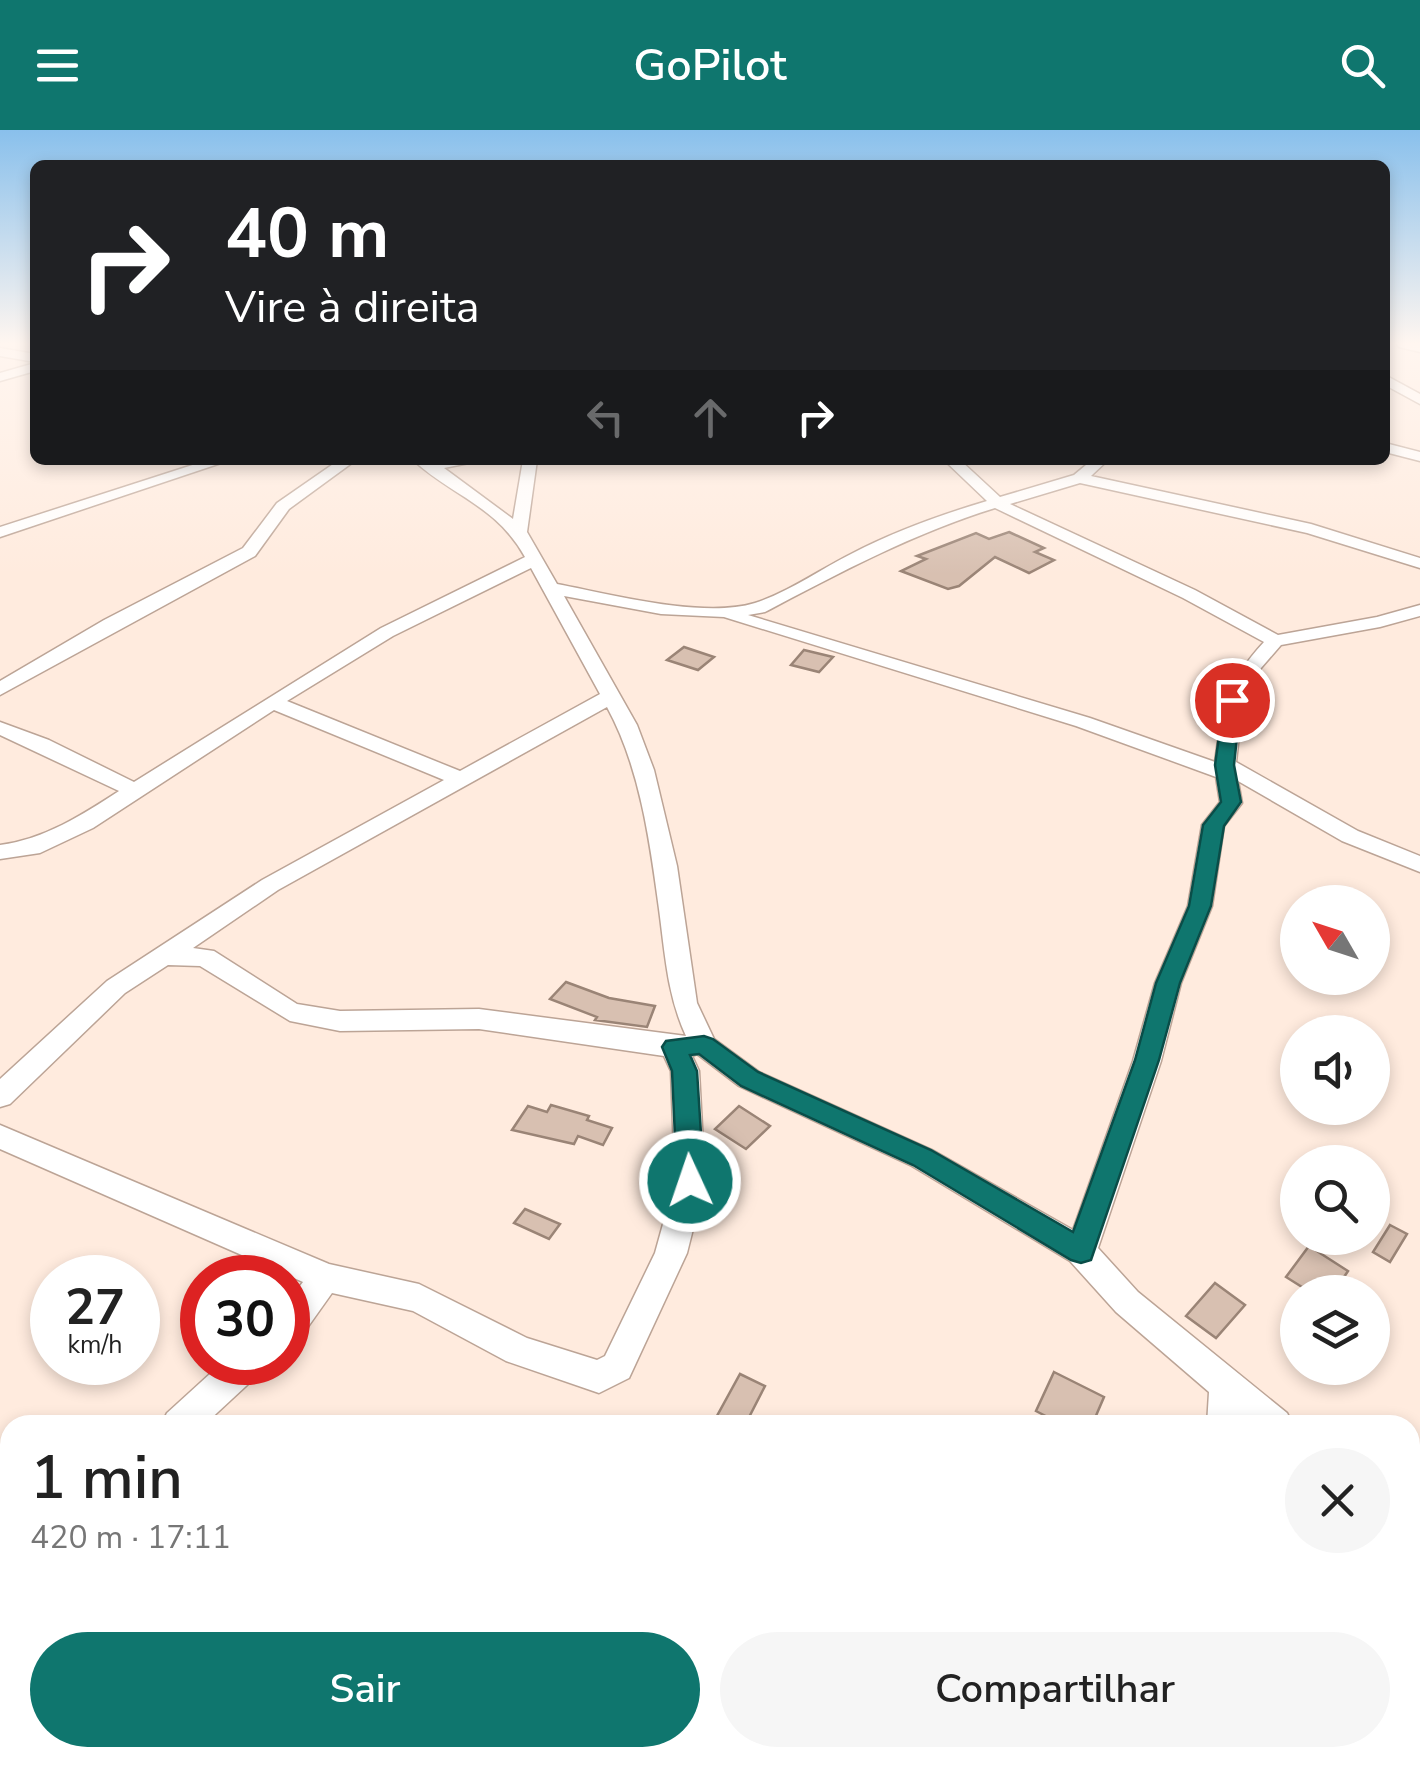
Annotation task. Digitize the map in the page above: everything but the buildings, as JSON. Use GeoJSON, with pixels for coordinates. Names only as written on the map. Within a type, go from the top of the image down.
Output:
{"type":"FeatureCollection","features":[{"type":"Feature","properties":{"kind":"street"},"geometry":{"type":"LineString","coordinates":[[1390,449],[1420,457]]}},
{"type":"Feature","properties":{"kind":"street"},"geometry":{"type":"LineString","coordinates":[[0,532],[208,465]]}},
{"type":"Feature","properties":{"kind":"street"},"geometry":{"type":"LineString","coordinates":[[0,689],[110,624],[249,552],[283,506],[342,465]]}},
{"type":"Feature","properties":{"kind":"street"},"geometry":{"type":"LineString","coordinates":[[0,1136],[325,1277],[418,1298],[518,1350],[578,1373],[600,1377],[617,1367],[672,1252],[690,1181],[684,1071],[689,1046],[664,866],[636,744],[518,532],[466,488],[428,465]]}},
{"type":"Feature","properties":{"kind":"street"},"geometry":{"type":"LineString","coordinates":[[518,532],[529,465]]}},
{"type":"Feature","properties":{"kind":"street"},"geometry":{"type":"LineString","coordinates":[[956,465],[999,504],[1190,594],[1276,641]]}},
{"type":"Feature","properties":{"kind":"street"},"geometry":{"type":"LineString","coordinates":[[755,615],[855,558],[937,521],[1079,478],[1095,465]]}},
{"type":"Feature","properties":{"kind":"street"},"geometry":{"type":"LineString","coordinates":[[1079,478],[1311,529],[1420,563]]}},
{"type":"Feature","properties":{"kind":"street"},"geometry":{"type":"LineString","coordinates":[[0,852],[51,842],[387,632],[532,560]]}},
{"type":"Feature","properties":{"kind":"street"},"geometry":{"type":"LineString","coordinates":[[548,588],[630,605],[755,615],[1226,770],[1350,836],[1420,865]]}},
{"type":"Feature","properties":{"kind":"street"},"geometry":{"type":"LineString","coordinates":[[1081,1251],[1147,1060],[1168,983],[1200,906],[1214,825],[1231,802],[1226,770],[1232,700],[1253,665],[1276,641],[1380,622],[1419,610]]}},
{"type":"Feature","properties":{"kind":"street"},"geometry":{"type":"LineString","coordinates":[[0,1096],[116,987],[207,927],[338,844],[610,697]]}},
{"type":"Feature","properties":{"kind":"street"},"geometry":{"type":"LineString","coordinates":[[271,702],[460,779]]}},
{"type":"Feature","properties":{"kind":"street"},"geometry":{"type":"LineString","coordinates":[[0,728],[42,744],[134,790]]}},
{"type":"Feature","properties":{"kind":"street"},"geometry":{"type":"LineString","coordinates":[[205,957],[207,927]]}},
{"type":"Feature","properties":{"kind":"street"},"geometry":{"type":"LineString","coordinates":[[164,956],[205,957],[290,1012],[340,1021],[480,1020],[689,1046],[750,1079],[922,1158],[1081,1251],[1127,1302],[1263,1415]]}},
{"type":"Feature","properties":{"kind":"street"},"geometry":{"type":"LineString","coordinates":[[310,1297],[325,1277]]}},
{"type":"Feature","properties":{"kind":"street"},"geometry":{"type":"LineString","coordinates":[[189,1415],[222,1385]]}},
{"type":"Feature","properties":{"kind":"street"},"geometry":{"type":"LineString","coordinates":[[1225,1415],[1226,1385]]}},
{"type":"Feature","properties":{"kind":"route"},"geometry":{"type":"LineString","coordinates":[[690,1181],[684,1071],[674,1047],[704,1045],[750,1079],[922,1158],[1081,1251],[1147,1060],[1168,983],[1200,906],[1214,825],[1231,802],[1224,765],[1232,700]]}}]}
